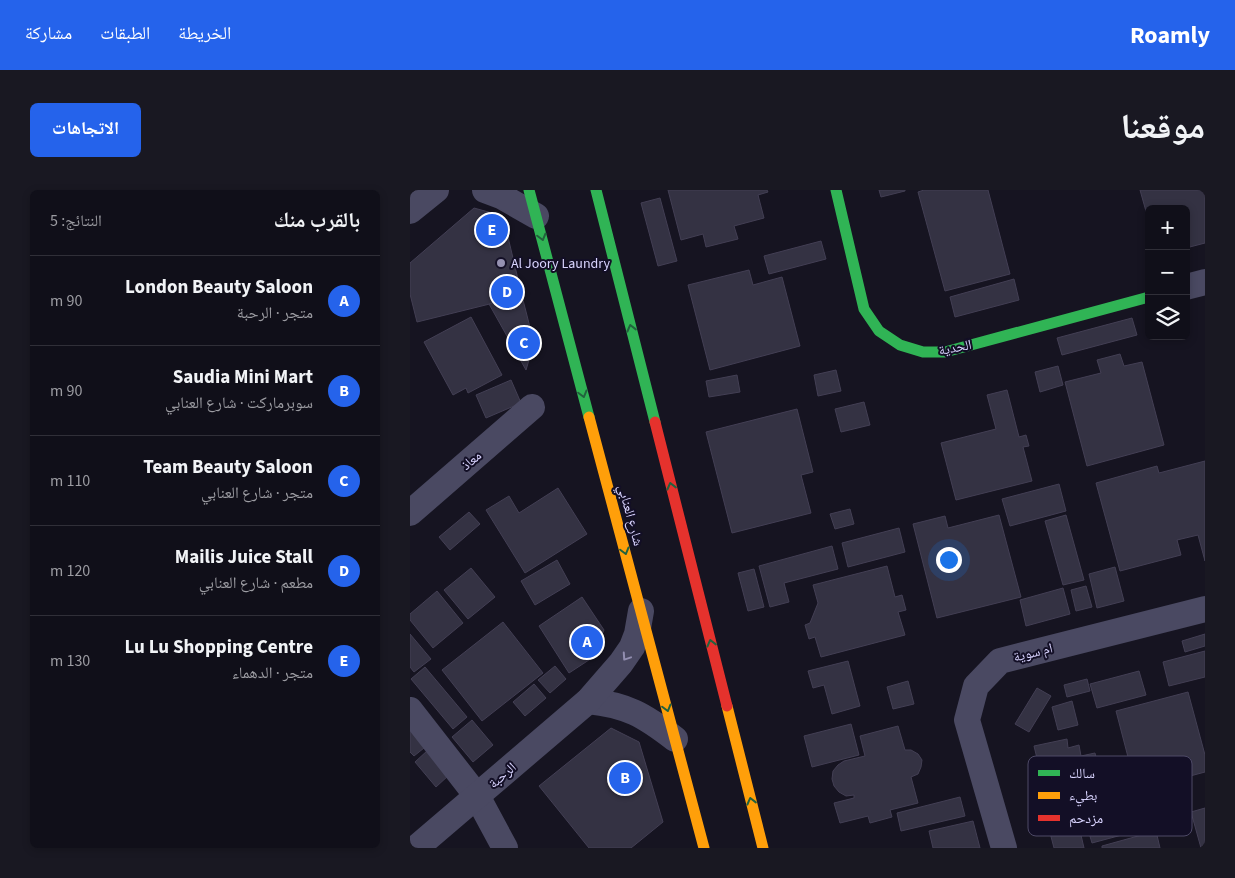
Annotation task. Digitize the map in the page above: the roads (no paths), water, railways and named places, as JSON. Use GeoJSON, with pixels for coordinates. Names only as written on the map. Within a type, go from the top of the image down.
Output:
{"type":"FeatureCollection","features":[{"type":"Feature","properties":{"kind":"street"},"geometry":{"type":"LineString","coordinates":[[410,211],[436,190]]}},
{"type":"Feature","properties":{"kind":"street"},"geometry":{"type":"LineString","coordinates":[[484,190],[501,196],[536,216]]}},
{"type":"Feature","properties":{"kind":"street","name":"شارع العنابي"},"geometry":{"type":"LineString","coordinates":[[529,190],[704,848]]}},
{"type":"Feature","properties":{"kind":"street"},"geometry":{"type":"LineString","coordinates":[[596,190],[763,848]]}},
{"type":"Feature","properties":{"kind":"street","name":"الحدية"},"geometry":{"type":"LineString","coordinates":[[836,190],[864,309],[879,331],[900,345],[923,352],[945,352],[1145,298]]}},
{"type":"Feature","properties":{"kind":"street"},"geometry":{"type":"LineString","coordinates":[[1190,286],[1205,282]]}},
{"type":"Feature","properties":{"kind":"street","name":"معاذ"},"geometry":{"type":"LineString","coordinates":[[410,513],[532,408]]}},
{"type":"Feature","properties":{"kind":"street","name":"ام سوية"},"geometry":{"type":"LineString","coordinates":[[1004,848],[967,720],[976,686],[1000,661],[1205,609]]}},
{"type":"Feature","properties":{"kind":"street","name":"الرحبة"},"geometry":{"type":"LineString","coordinates":[[416,848],[588,702],[632,647],[637,634],[641,611]]}},
{"type":"Feature","properties":{"kind":"street"},"geometry":{"type":"LineString","coordinates":[[588,702],[612,704],[636,712],[656,724],[675,740]]}},
{"type":"Feature","properties":{"kind":"street"},"geometry":{"type":"LineString","coordinates":[[410,710],[477,796],[505,848]]}},
{"type":"Feature","properties":{"kind":"place","name":"Lu Lu Shopping Centre"},"geometry":{"type":"Point","coordinates":[492,230]}},
{"type":"Feature","properties":{"kind":"place","name":"Al Joory Laundry"},"geometry":{"type":"Point","coordinates":[501,263]}},
{"type":"Feature","properties":{"kind":"place","name":"Mailis Juice Stall"},"geometry":{"type":"Point","coordinates":[507,292]}},
{"type":"Feature","properties":{"kind":"place","name":"Team Beauty Saloon"},"geometry":{"type":"Point","coordinates":[524,343]}},
{"type":"Feature","properties":{"kind":"place","name":"London Beauty Saloon"},"geometry":{"type":"Point","coordinates":[587,642]}},
{"type":"Feature","properties":{"kind":"place","name":"Saudia Mini Mart"},"geometry":{"type":"Point","coordinates":[625,778]}}]}
